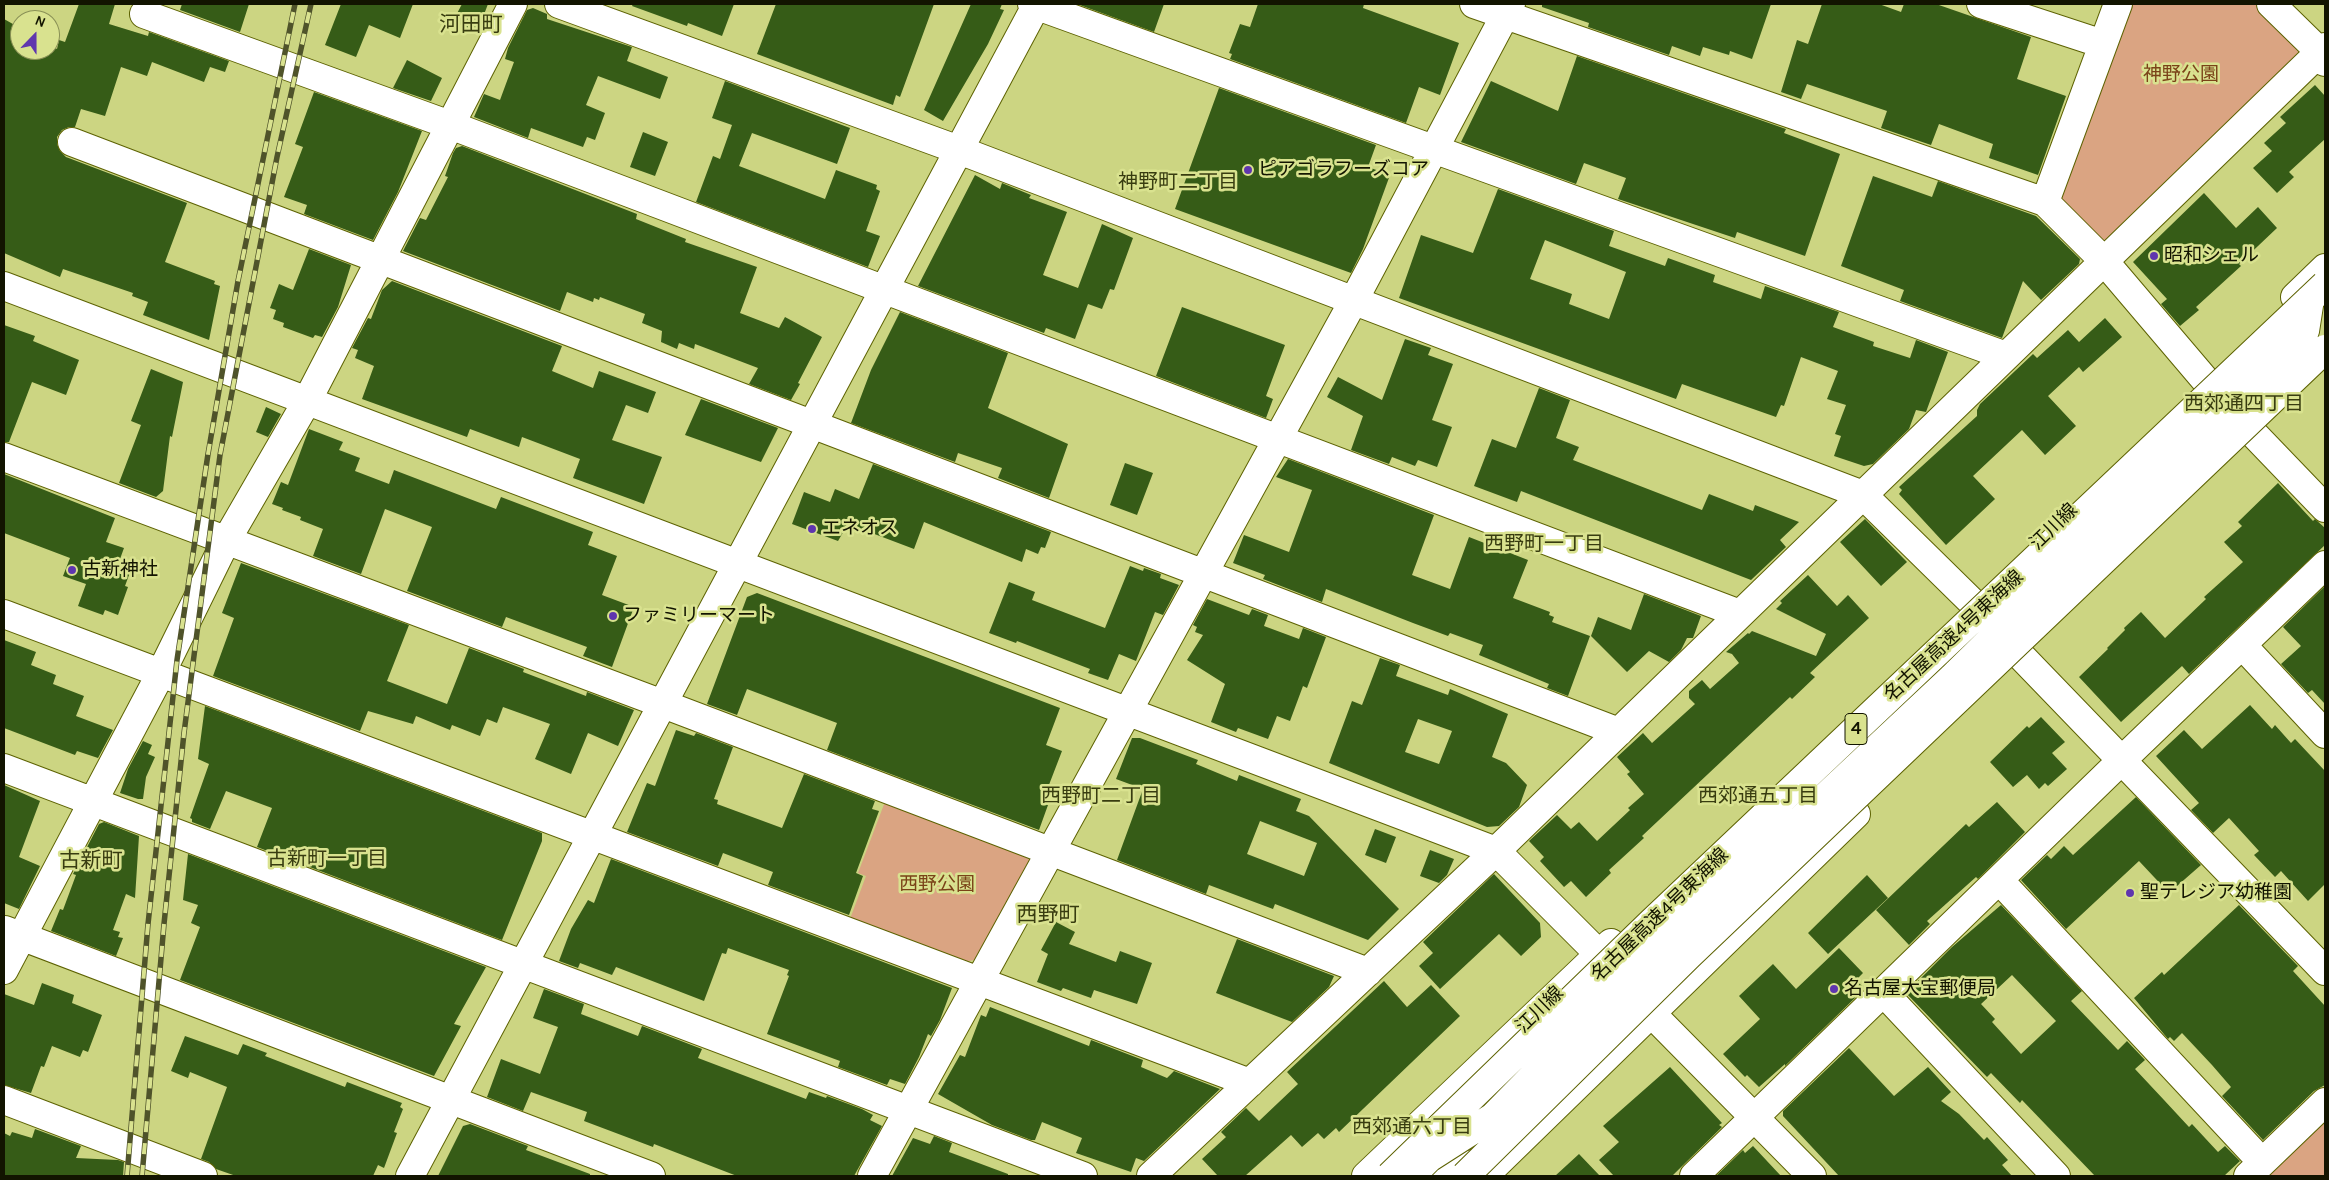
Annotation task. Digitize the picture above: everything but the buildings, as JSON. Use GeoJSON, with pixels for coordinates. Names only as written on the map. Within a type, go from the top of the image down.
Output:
{"type":"FeatureCollection","features":[{"type":"Feature","properties":{"kind":"main road"},"geometry":{"type":"LineString","coordinates":[[4,970],[13,933],[93,802],[162,673],[226,541],[307,401],[513,4]]}},
{"type":"Feature","properties":{"kind":"main road"},"geometry":{"type":"LineString","coordinates":[[559,4],[959,150],[1863,495],[1974,604],[2019,654],[2325,971]]}},
{"type":"Feature","properties":{"kind":"main road"},"geometry":{"type":"LineString","coordinates":[[410,1176],[739,563],[1035,4],[2006,356]]}},
{"type":"Feature","properties":{"kind":"main road"},"geometry":{"type":"LineString","coordinates":[[1474,4],[1508,9],[2045,202],[2104,261],[2206,382]]}},
{"type":"Feature","properties":{"kind":"main road"},"geometry":{"type":"LineString","coordinates":[[1982,4],[2103,44]]}},
{"type":"Feature","properties":{"kind":"main road"},"geometry":{"type":"LineString","coordinates":[[2045,202],[2118,4]]}},
{"type":"Feature","properties":{"kind":"main road"},"geometry":{"type":"LineString","coordinates":[[1151,1176],[1496,851],[2104,261],[2323,54],[2271,4]]}},
{"type":"Feature","properties":{"kind":"main road"},"geometry":{"type":"LineString","coordinates":[[872,1176],[1354,300],[1508,9]]}},
{"type":"Feature","properties":{"kind":"main road"},"geometry":{"type":"LineString","coordinates":[[144,14],[450,125],[1740,614]]}},
{"type":"Feature","properties":{"kind":"main road"},"geometry":{"type":"LineString","coordinates":[[72,142],[1619,732]]}},
{"type":"Feature","properties":{"kind":"main road","name":"江川線"},"geometry":{"type":"LineString","coordinates":[[1366,1176],[1599,954],[1974,604],[2325,268]]}},
{"type":"Feature","properties":{"kind":"main road"},"geometry":{"type":"LineString","coordinates":[[4,286],[1496,851],[1599,954],[1652,1014],[1756,1117],[1812,1176]]}},
{"type":"Feature","properties":{"kind":"main road"},"geometry":{"type":"LineString","coordinates":[[1410,1176],[1429,1158],[1493,1117],[1599,1008],[1952,678],[2305,331],[2318,292]]}},
{"type":"Feature","properties":{"kind":"main road","name":"名古屋高速4号東海線"},"geometry":{"type":"LineString","coordinates":[[1390,1176],[1651,923],[2318,292]]}},
{"type":"Feature","properties":{"kind":"main road"},"geometry":{"type":"LineString","coordinates":[[1476,1172],[1689,954],[2325,349]]}},
{"type":"Feature","properties":{"kind":"main road"},"geometry":{"type":"LineString","coordinates":[[1437,1176],[1444,1170],[1476,1172],[1652,1014],[2248,428],[2325,356]]}},
{"type":"Feature","properties":{"kind":"main road"},"geometry":{"type":"LineString","coordinates":[[2248,428],[2325,508]]}},
{"type":"Feature","properties":{"kind":"main road"},"geometry":{"type":"LineString","coordinates":[[4,457],[663,704],[1368,972]]}},
{"type":"Feature","properties":{"kind":"main road"},"geometry":{"type":"LineString","coordinates":[[1694,1176],[2325,565]]}},
{"type":"Feature","properties":{"kind":"main road"},"geometry":{"type":"LineString","coordinates":[[4,614],[1250,1083]]}},
{"type":"Feature","properties":{"kind":"main road"},"geometry":{"type":"LineString","coordinates":[[2242,645],[2325,734]]}},
{"type":"Feature","properties":{"kind":"main road"},"geometry":{"type":"LineString","coordinates":[[4,768],[1083,1176]]}},
{"type":"Feature","properties":{"kind":"main road"},"geometry":{"type":"LineString","coordinates":[[1999,880],[2255,1169],[2325,1102]]}},
{"type":"Feature","properties":{"kind":"main road"},"geometry":{"type":"LineString","coordinates":[[13,933],[651,1176]]}},
{"type":"Feature","properties":{"kind":"main road"},"geometry":{"type":"LineString","coordinates":[[1883,992],[2056,1176]]}},
{"type":"Feature","properties":{"kind":"main road"},"geometry":{"type":"LineString","coordinates":[[4,1100],[203,1176]]}},
{"type":"Feature","properties":{"kind":"green space","name":"神野公園"},"geometry":{"type":"Polygon","coordinates":[[[2132,4],[2256,4],[2298,46],[2298,59],[2113,241],[2099,239],[2062,199],[2063,189],[2132,4]]]}},
{"type":"Feature","properties":{"kind":"green space","name":"西野公園"},"geometry":{"type":"Polygon","coordinates":[[[886,799],[1028,853],[1032,862],[978,959],[965,962],[850,919],[866,876],[858,873],[886,799]]]}},
{"type":"Feature","properties":{"kind":"green space"},"geometry":{"type":"Polygon","coordinates":[[[2325,1122],[2325,1176],[2269,1176],[2325,1122]]]}},
{"type":"Feature","properties":{"kind":"railway"},"geometry":{"type":"LineString","coordinates":[[127,1176],[148,924],[177,660],[208,454],[238,281],[295,4]]}},
{"type":"Feature","properties":{"kind":"railway"},"geometry":{"type":"LineString","coordinates":[[142,1176],[164,924],[184,733],[220,455],[277,157],[311,4]]}},
{"type":"Feature","properties":{"kind":"place","name":"ピアゴラフーズコア"},"geometry":{"type":"Point","coordinates":[1248,170]}},
{"type":"Feature","properties":{"kind":"place","name":"昭和シェル"},"geometry":{"type":"Point","coordinates":[2154,256]}},
{"type":"Feature","properties":{"kind":"place","name":"エネオス"},"geometry":{"type":"Point","coordinates":[812,529]}},
{"type":"Feature","properties":{"kind":"place","name":"古新神社"},"geometry":{"type":"Point","coordinates":[72,570]}},
{"type":"Feature","properties":{"kind":"place","name":"ファミリーマート"},"geometry":{"type":"Point","coordinates":[613,616]}},
{"type":"Feature","properties":{"kind":"place","name":"聖テレジア幼稚園"},"geometry":{"type":"Point","coordinates":[2130,893]}},
{"type":"Feature","properties":{"kind":"place","name":"名古屋大宝郵便局"},"geometry":{"type":"Point","coordinates":[1834,989]}},
{"type":"Feature","properties":{"kind":"district","name":"河田町"},"geometry":{"type":"Point","coordinates":[471,25]}},
{"type":"Feature","properties":{"kind":"district","name":"神野町二丁目"},"geometry":{"type":"Point","coordinates":[1178,182]}},
{"type":"Feature","properties":{"kind":"district","name":"西郊通四丁目"},"geometry":{"type":"Point","coordinates":[2244,404]}},
{"type":"Feature","properties":{"kind":"district","name":"西野町一丁目"},"geometry":{"type":"Point","coordinates":[1544,544]}},
{"type":"Feature","properties":{"kind":"district","name":"西野町二丁目"},"geometry":{"type":"Point","coordinates":[1101,796]}},
{"type":"Feature","properties":{"kind":"district","name":"西郊通五丁目"},"geometry":{"type":"Point","coordinates":[1758,796]}},
{"type":"Feature","properties":{"kind":"district","name":"古新町一丁目"},"geometry":{"type":"Point","coordinates":[327,859]}},
{"type":"Feature","properties":{"kind":"district","name":"古新町"},"geometry":{"type":"Point","coordinates":[91,861]}},
{"type":"Feature","properties":{"kind":"district","name":"西野町"},"geometry":{"type":"Point","coordinates":[1048,915]}},
{"type":"Feature","properties":{"kind":"district","name":"西郊通六丁目"},"geometry":{"type":"Point","coordinates":[1412,1127]}}]}
